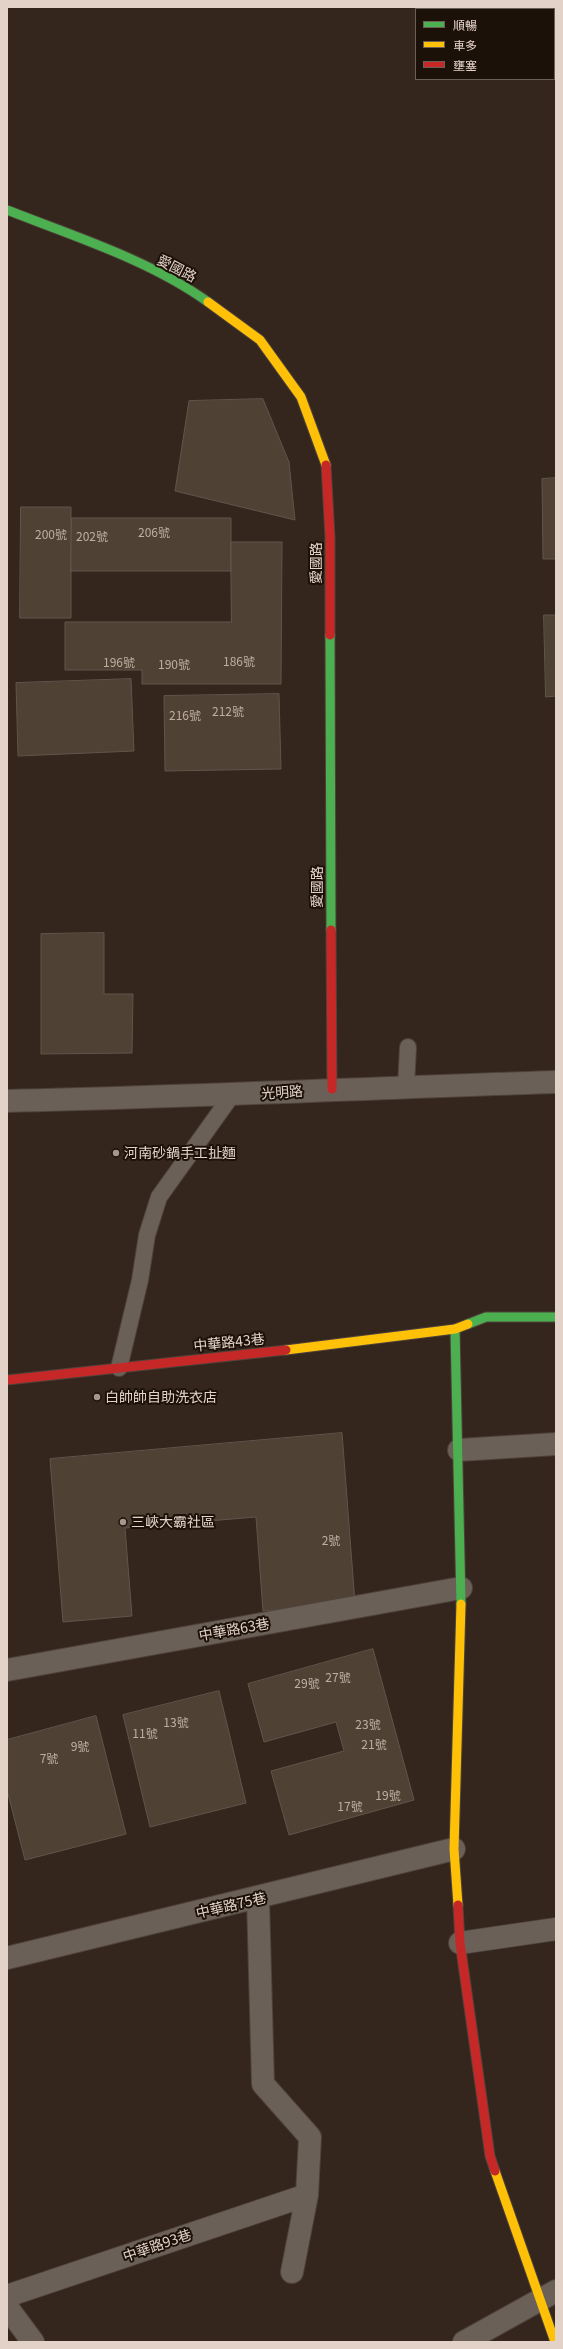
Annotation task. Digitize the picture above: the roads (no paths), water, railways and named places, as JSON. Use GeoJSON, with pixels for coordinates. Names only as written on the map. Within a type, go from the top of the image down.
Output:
{"type":"FeatureCollection","features":[{"type":"Feature","properties":{"kind":"street","name":"愛國路"},"geometry":{"type":"LineString","coordinates":[[7,210],[111,251],[186,286],[260,340],[301,397],[326,461],[330,545],[332,1089]]}},
{"type":"Feature","properties":{"kind":"street","name":"光明路"},"geometry":{"type":"LineString","coordinates":[[7,1101],[232,1096],[332,1089],[556,1082]]}},
{"type":"Feature","properties":{"kind":"street","name":"中華路43巷"},"geometry":{"type":"LineString","coordinates":[[7,1380],[353,1343],[454,1329],[486,1317],[556,1317]]}},
{"type":"Feature","properties":{"kind":"street"},"geometry":{"type":"LineString","coordinates":[[454,1329],[459,1450],[461,1588],[454,1850],[460,1944],[490,2156],[548,2295],[555,2342]]}},
{"type":"Feature","properties":{"kind":"street"},"geometry":{"type":"LineString","coordinates":[[459,1450],[556,1444]]}},
{"type":"Feature","properties":{"kind":"street","name":"中華路63巷"},"geometry":{"type":"LineString","coordinates":[[7,1670],[461,1588]]}},
{"type":"Feature","properties":{"kind":"street","name":"中華路75巷"},"geometry":{"type":"LineString","coordinates":[[7,1958],[258,1899],[454,1850]]}},
{"type":"Feature","properties":{"kind":"street"},"geometry":{"type":"LineString","coordinates":[[258,1899],[263,2084],[310,2137],[307,2195],[292,2272]]}},
{"type":"Feature","properties":{"kind":"street"},"geometry":{"type":"LineString","coordinates":[[460,1944],[556,1929]]}},
{"type":"Feature","properties":{"kind":"street","name":"中華路93巷"},"geometry":{"type":"LineString","coordinates":[[7,2296],[307,2195]]}},
{"type":"Feature","properties":{"kind":"street"},"geometry":{"type":"LineString","coordinates":[[464,2342],[548,2295]]}},
{"type":"Feature","properties":{"kind":"street"},"geometry":{"type":"LineString","coordinates":[[7,2307],[33,2342]]}},
{"type":"Feature","properties":{"kind":"lane"},"geometry":{"type":"LineString","coordinates":[[406,1087],[408,1046]]}},
{"type":"Feature","properties":{"kind":"lane"},"geometry":{"type":"LineString","coordinates":[[119,1368],[140,1280],[147,1235],[159,1197],[186,1157],[232,1096]]}},
{"type":"Feature","properties":{"kind":"place","name":"河南砂鍋手工扯麵"},"geometry":{"type":"Point","coordinates":[116,1153]}},
{"type":"Feature","properties":{"kind":"place","name":"白帥帥自助洗衣店"},"geometry":{"type":"Point","coordinates":[97,1397]}},
{"type":"Feature","properties":{"kind":"place","name":"三峽大霸社區"},"geometry":{"type":"Point","coordinates":[123,1522]}}]}
